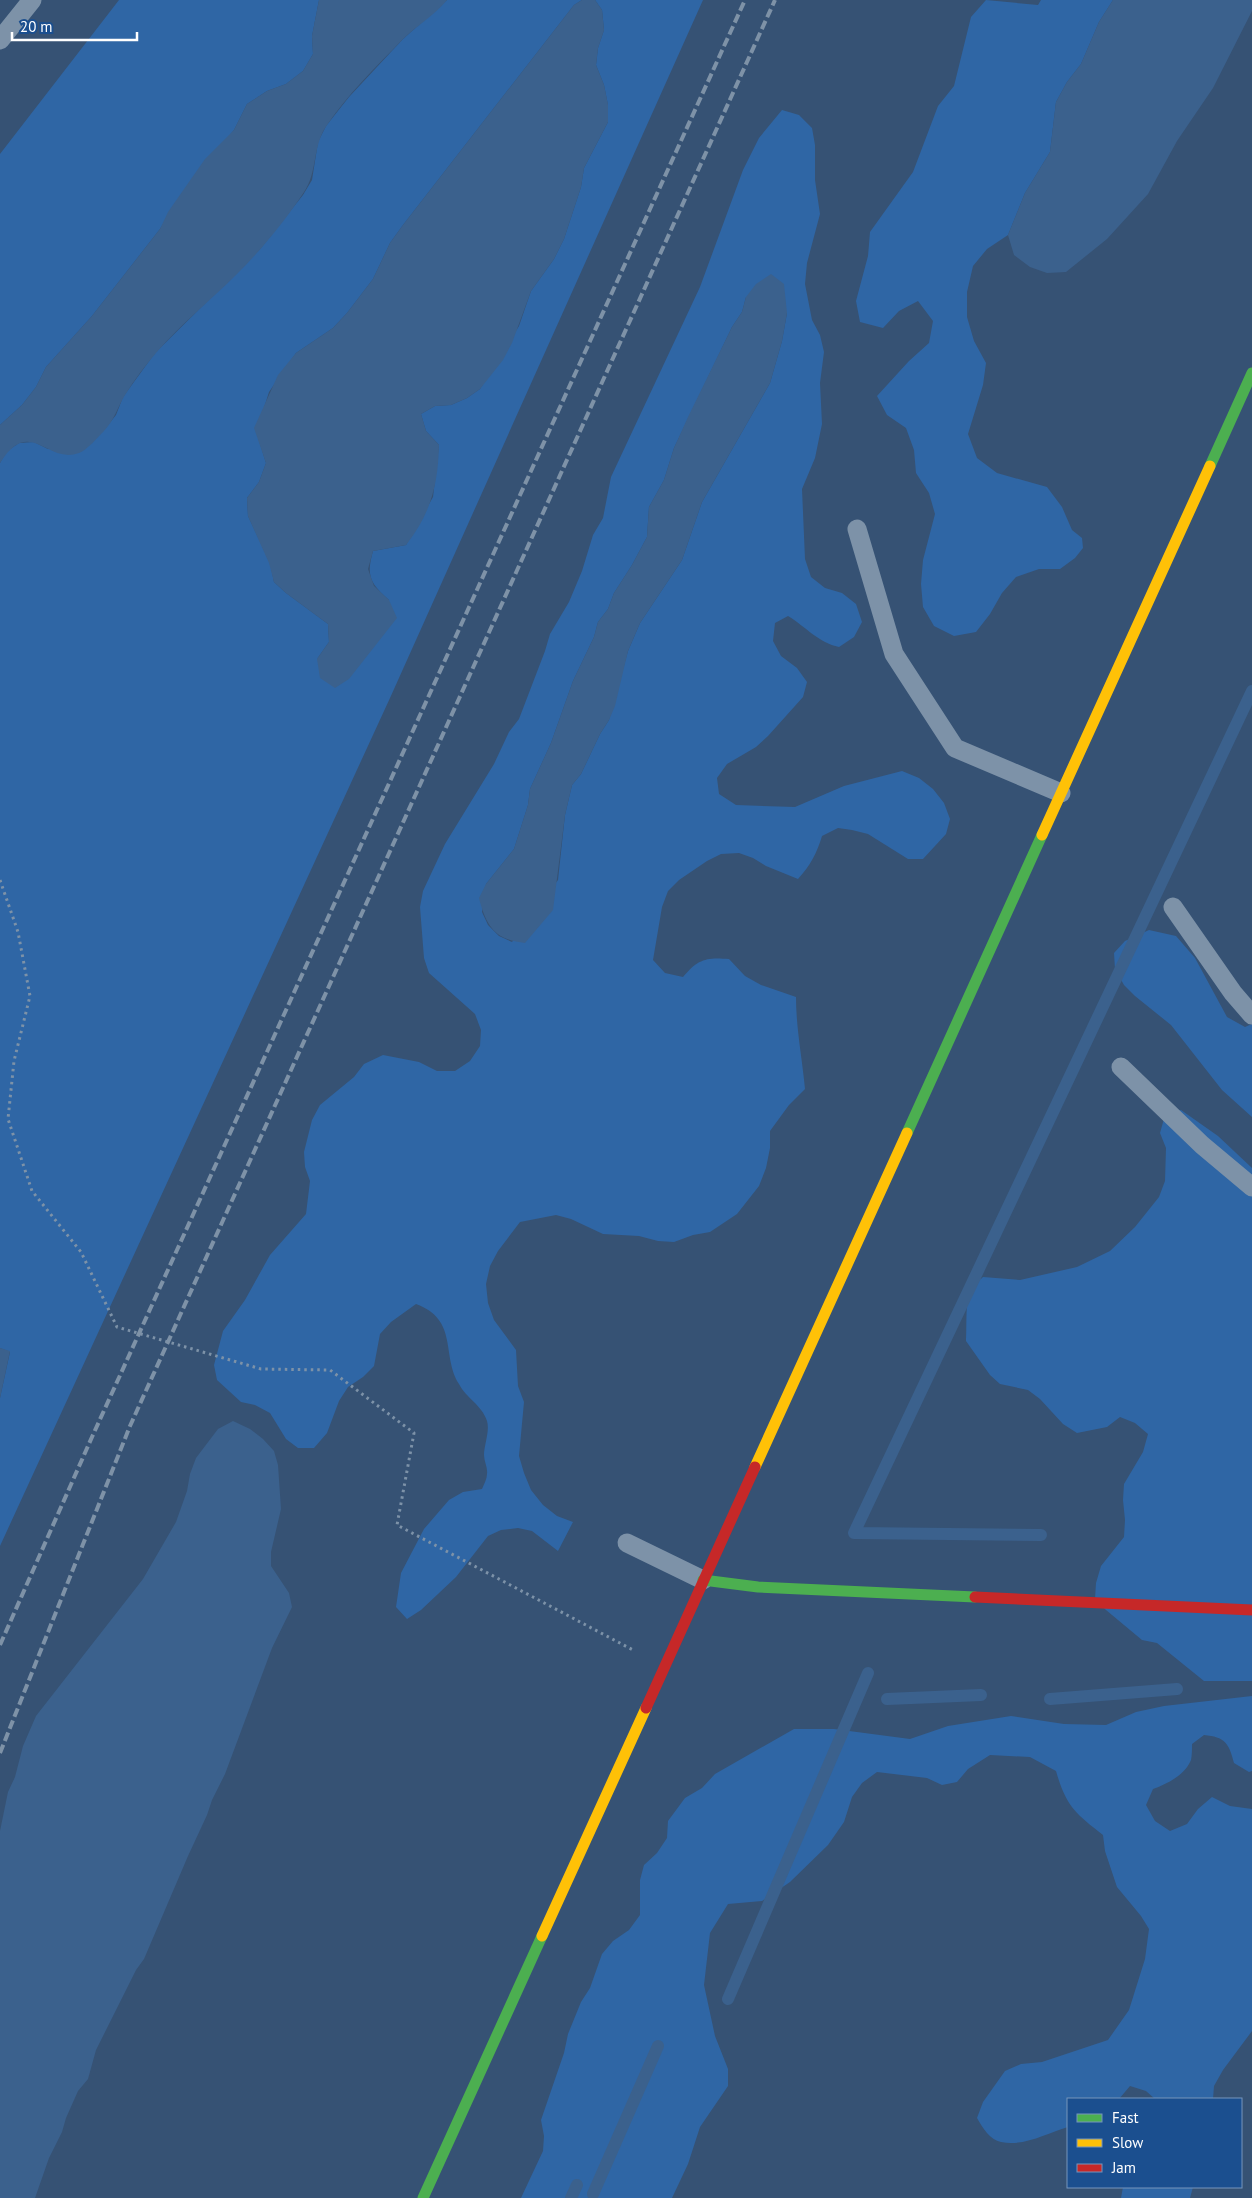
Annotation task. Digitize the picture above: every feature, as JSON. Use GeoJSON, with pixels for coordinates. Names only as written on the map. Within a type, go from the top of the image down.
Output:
{"type":"FeatureCollection","features":[{"type":"Feature","properties":{"kind":"main road"},"geometry":{"type":"LineString","coordinates":[[423,2198],[1252,373]]}},
{"type":"Feature","properties":{"kind":"main road"},"geometry":{"type":"LineString","coordinates":[[703,1580],[758,1587],[1252,1610]]}},
{"type":"Feature","properties":{"kind":"lane"},"geometry":{"type":"LineString","coordinates":[[0,40],[32,0]]}},
{"type":"Feature","properties":{"kind":"lane"},"geometry":{"type":"LineString","coordinates":[[857,529],[894,654],[955,748],[1061,793]]}},
{"type":"Feature","properties":{"kind":"lane"},"geometry":{"type":"LineString","coordinates":[[1173,908],[1233,993],[1252,1015]]}},
{"type":"Feature","properties":{"kind":"lane"},"geometry":{"type":"LineString","coordinates":[[1121,1067],[1202,1145],[1252,1187]]}},
{"type":"Feature","properties":{"kind":"lane"},"geometry":{"type":"LineString","coordinates":[[627,1543],[703,1580]]}},
{"type":"Feature","properties":{"kind":"path"},"geometry":{"type":"LineString","coordinates":[[0,880],[18,932],[30,996],[14,1061],[8,1119],[32,1191],[81,1252],[117,1327],[261,1369],[330,1370],[414,1433],[397,1525],[633,1650]]}},
{"type":"Feature","properties":{"kind":"shaded area"},"geometry":{"type":"Polygon","coordinates":[[[119,0],[319,0],[312,36],[313,54],[303,71],[286,84],[267,91],[247,104],[234,130],[180,196],[160,229],[92,316],[46,367],[36,387],[22,405],[0,425],[0,154],[119,0]]]}},
{"type":"Feature","properties":{"kind":"shaded area"},"geometry":{"type":"Polygon","coordinates":[[[319,0],[447,0],[402,40],[344,102],[322,133],[308,184],[289,214],[227,284],[156,353],[128,389],[111,422],[96,440],[79,453],[68,455],[57,453],[39,444],[30,442],[20,443],[11,449],[0,463],[0,425],[22,405],[36,387],[46,367],[92,316],[160,229],[168,212],[205,159],[234,130],[247,104],[267,91],[286,84],[303,71],[313,54],[312,36],[319,0]]]}},
{"type":"Feature","properties":{"kind":"shaded area"},"geometry":{"type":"Polygon","coordinates":[[[447,0],[582,0],[574,5],[403,225],[390,243],[373,279],[347,313],[333,328],[296,353],[269,392],[255,428],[266,463],[259,482],[247,498],[248,516],[270,563],[274,582],[328,624],[329,642],[317,659],[389,600],[378,589],[371,578],[370,567],[373,551],[406,545],[433,497],[439,445],[426,431],[421,414],[435,406],[451,405],[467,398],[480,389],[519,326],[531,291],[554,259],[564,239],[581,187],[584,168],[608,122],[608,105],[604,85],[596,65],[598,48],[604,30],[602,10],[595,0],[703,0],[390,698],[0,1546],[0,1398],[10,1352],[0,1348],[0,463],[6,452],[19,443],[34,442],[48,449],[92,442],[104,430],[116,415],[123,397],[155,353],[260,249],[303,195],[312,180],[318,142],[326,126],[349,97],[403,39],[447,0]]]}},
{"type":"Feature","properties":{"kind":"shaded area"},"geometry":{"type":"Polygon","coordinates":[[[582,0],[595,0],[602,10],[604,30],[598,48],[596,65],[604,85],[608,105],[608,122],[584,168],[581,187],[564,239],[554,259],[531,291],[512,343],[503,360],[480,389],[467,398],[451,405],[435,406],[421,414],[426,431],[439,445],[437,473],[432,498],[422,522],[406,545],[373,551],[368,569],[374,586],[389,600],[397,618],[349,679],[335,688],[320,678],[317,659],[329,642],[328,624],[274,582],[269,563],[248,516],[247,498],[259,482],[266,463],[254,428],[278,375],[296,353],[333,328],[347,313],[373,279],[390,243],[403,225],[574,5],[582,0]]]}},
{"type":"Feature","properties":{"kind":"shaded area"},"geometry":{"type":"Polygon","coordinates":[[[986,0],[1038,5],[1041,0],[1113,0],[1099,22],[1081,64],[1067,82],[1056,102],[1050,152],[1025,193],[1008,235],[987,249],[973,266],[967,292],[967,317],[974,341],[986,363],[983,385],[968,434],[977,458],[997,473],[1047,487],[1062,507],[1072,530],[1082,538],[1083,548],[1075,558],[1060,569],[1039,569],[1016,577],[1002,593],[990,614],[976,632],[954,636],[934,626],[923,607],[921,584],[923,560],[935,514],[929,493],[916,473],[914,450],[906,428],[887,415],[877,396],[909,361],[929,343],[933,321],[918,301],[899,311],[883,328],[860,322],[856,301],[868,256],[870,232],[913,172],[938,106],[954,86],[971,17],[986,0]]]}},
{"type":"Feature","properties":{"kind":"shaded area"},"geometry":{"type":"Polygon","coordinates":[[[1113,0],[1252,0],[1252,11],[1213,88],[1177,141],[1148,194],[1107,239],[1066,272],[1047,273],[1030,267],[1014,255],[1008,235],[1025,193],[1050,152],[1056,102],[1067,82],[1081,64],[1099,22],[1113,0]]]}},
{"type":"Feature","properties":{"kind":"shaded area"},"geometry":{"type":"Polygon","coordinates":[[[782,110],[799,115],[812,128],[815,145],[815,180],[820,214],[807,263],[805,284],[812,320],[820,335],[824,352],[820,383],[822,424],[815,458],[802,489],[805,559],[811,577],[825,588],[842,593],[856,604],[862,622],[854,637],[839,647],[825,642],[788,616],[775,623],[773,641],[781,656],[797,668],[807,682],[803,697],[756,747],[727,764],[717,778],[719,794],[736,805],[795,807],[844,786],[902,771],[919,778],[933,789],[944,803],[950,819],[946,834],[923,859],[908,859],[868,834],[838,828],[822,836],[813,859],[798,879],[739,853],[721,854],[679,880],[668,891],[662,907],[653,960],[665,973],[683,977],[693,966],[703,960],[714,958],[729,959],[745,976],[761,985],[796,997],[805,1089],[789,1105],[770,1131],[770,1148],[766,1168],[759,1186],[737,1214],[710,1232],[693,1235],[674,1242],[658,1241],[639,1236],[603,1234],[571,1219],[556,1215],[520,1222],[498,1251],[490,1266],[486,1284],[488,1303],[494,1320],[516,1350],[518,1386],[524,1402],[519,1456],[531,1490],[543,1505],[557,1516],[573,1522],[558,1551],[532,1531],[518,1528],[501,1530],[488,1536],[456,1577],[421,1610],[407,1619],[396,1607],[401,1573],[424,1529],[449,1500],[463,1492],[482,1489],[487,1476],[484,1455],[488,1429],[487,1421],[482,1410],[459,1384],[451,1362],[444,1329],[438,1319],[429,1311],[416,1304],[391,1322],[380,1334],[374,1366],[363,1377],[348,1387],[339,1401],[327,1433],[314,1448],[298,1448],[286,1439],[270,1413],[255,1405],[241,1402],[217,1380],[214,1365],[223,1331],[245,1300],[270,1255],[306,1214],[310,1181],[305,1167],[304,1152],[312,1120],[320,1105],[354,1077],[364,1064],[383,1055],[419,1062],[437,1071],[455,1071],[470,1061],[480,1046],[481,1030],[475,1014],[429,973],[424,958],[420,907],[423,891],[445,844],[494,764],[509,732],[519,719],[550,634],[569,602],[582,571],[593,535],[603,518],[611,477],[700,287],[743,170],[759,138],[782,110]],[[746,297],[742,312],[732,327],[674,448],[664,480],[649,507],[647,537],[614,593],[608,609],[598,622],[594,637],[573,681],[551,743],[530,789],[528,805],[514,849],[486,884],[482,912],[488,925],[499,936],[512,942],[558,880],[565,815],[572,785],[581,774],[600,734],[609,720],[628,651],[640,623],[682,560],[702,502],[770,383],[782,341],[787,313],[746,297]]]}},
{"type":"Feature","properties":{"kind":"shaded area"},"geometry":{"type":"Polygon","coordinates":[[[771,274],[784,284],[787,313],[782,341],[770,383],[702,502],[682,560],[640,623],[628,651],[615,706],[581,774],[572,785],[565,815],[553,910],[525,943],[506,939],[493,930],[489,924],[479,898],[486,884],[514,849],[528,805],[530,789],[551,743],[573,681],[594,637],[598,622],[608,609],[614,593],[647,537],[649,507],[664,480],[674,448],[688,417],[732,327],[742,312],[746,297],[756,284],[771,274]]]}},
{"type":"Feature","properties":{"kind":"shaded area"},"geometry":{"type":"Polygon","coordinates":[[[1149,930],[1176,936],[1195,958],[1227,1017],[1245,1027],[1252,1024],[1252,1117],[1222,1090],[1171,1025],[1124,985],[1115,969],[1114,953],[1125,941],[1149,930]]]}},
{"type":"Feature","properties":{"kind":"shaded area"},"geometry":{"type":"Polygon","coordinates":[[[1181,1110],[1218,1136],[1252,1168],[1252,1681],[1204,1681],[1157,1643],[1142,1640],[1095,1599],[1096,1583],[1101,1566],[1124,1537],[1124,1484],[1143,1452],[1148,1434],[1135,1423],[1120,1417],[1107,1427],[1077,1433],[1063,1424],[1040,1399],[1028,1390],[1000,1384],[990,1375],[966,1341],[969,1293],[973,1285],[983,1277],[1020,1280],[1077,1267],[1110,1251],[1135,1227],[1159,1197],[1165,1181],[1166,1148],[1160,1133],[1165,1115],[1181,1110]]]}},
{"type":"Feature","properties":{"kind":"shaded area"},"geometry":{"type":"Polygon","coordinates":[[[0,1348],[10,1351],[0,1398],[0,1348]]]}},
{"type":"Feature","properties":{"kind":"shaded area"},"geometry":{"type":"Polygon","coordinates":[[[233,1421],[250,1429],[274,1451],[278,1465],[281,1509],[271,1552],[271,1566],[289,1593],[292,1607],[272,1648],[225,1774],[144,1959],[136,1970],[96,2050],[88,2079],[78,2091],[62,2132],[49,2158],[35,2198],[0,2198],[0,1831],[8,1792],[15,1777],[23,1746],[36,1716],[143,1579],[176,1522],[196,1458],[218,1429],[233,1421]]]}},
{"type":"Feature","properties":{"kind":"shaded area"},"geometry":{"type":"Polygon","coordinates":[[[1252,1696],[1252,1771],[1249,1772],[1234,1763],[1228,1746],[1221,1739],[1204,1735],[1192,1744],[1191,1760],[1184,1770],[1170,1782],[1153,1789],[1146,1805],[1155,1821],[1170,1831],[1187,1824],[1198,1809],[1212,1797],[1230,1806],[1252,1809],[1252,2031],[1223,2070],[1214,2086],[1213,2098],[1154,2098],[1146,2091],[1130,2086],[1120,2098],[1067,2098],[1067,2127],[1018,2143],[997,2141],[981,2125],[977,2118],[983,2102],[1005,2071],[1021,2064],[1042,2062],[1108,2040],[1129,2010],[1145,1959],[1149,1929],[1141,1916],[1117,1887],[1105,1851],[1103,1835],[1085,1821],[1073,1808],[1064,1793],[1056,1771],[1030,1757],[990,1755],[968,1769],[957,1782],[942,1785],[927,1778],[877,1772],[862,1783],[852,1797],[844,1822],[828,1845],[790,1882],[762,1901],[728,1904],[710,1933],[704,1985],[715,2036],[728,2069],[728,2086],[700,2127],[688,2164],[672,2198],[521,2198],[543,2151],[544,2136],[541,2120],[564,2053],[568,2034],[581,2002],[590,1988],[602,1954],[613,1941],[629,1930],[640,1915],[640,1880],[644,1865],[657,1853],[667,1838],[668,1821],[685,1798],[702,1788],[715,1774],[794,1729],[834,1729],[910,1739],[948,1726],[1011,1716],[1064,1724],[1106,1725],[1136,1712],[1164,1706],[1252,1696]]]}},
{"type":"Feature","properties":{"kind":"shaded area"},"geometry":{"type":"Polygon","coordinates":[[[1123,2188],[1193,2188],[1190,2198],[1121,2198],[1123,2188]]]}},
{"type":"Feature","properties":{"kind":"waterway"},"geometry":{"type":"LineString","coordinates":[[1041,1535],[854,1533],[1252,691]]}},
{"type":"Feature","properties":{"kind":"waterway"},"geometry":{"type":"LineString","coordinates":[[728,1999],[868,1673]]}},
{"type":"Feature","properties":{"kind":"waterway"},"geometry":{"type":"LineString","coordinates":[[1050,1699],[1177,1689]]}},
{"type":"Feature","properties":{"kind":"waterway"},"geometry":{"type":"LineString","coordinates":[[887,1699],[981,1695]]}},
{"type":"Feature","properties":{"kind":"waterway"},"geometry":{"type":"LineString","coordinates":[[593,2194],[658,2046]]}},
{"type":"Feature","properties":{"kind":"waterway"},"geometry":{"type":"LineString","coordinates":[[571,2198],[577,2185]]}},
{"type":"Feature","properties":{"kind":"railway"},"geometry":{"type":"LineString","coordinates":[[0,1645],[92,1437],[745,0]]}},
{"type":"Feature","properties":{"kind":"railway"},"geometry":{"type":"LineString","coordinates":[[0,1753],[130,1426],[775,0]]}},
{"type":"Feature","properties":{"kind":"traffic: fast"},"geometry":{"type":"LineString","coordinates":[[1210,466],[1252,373]]}},
{"type":"Feature","properties":{"kind":"traffic: fast"},"geometry":{"type":"LineString","coordinates":[[907,1133],[1042,835]]}},
{"type":"Feature","properties":{"kind":"traffic: fast"},"geometry":{"type":"LineString","coordinates":[[703,1580],[758,1587],[975,1597]]}},
{"type":"Feature","properties":{"kind":"traffic: fast"},"geometry":{"type":"LineString","coordinates":[[423,2198],[542,1936]]}},
{"type":"Feature","properties":{"kind":"traffic: slow"},"geometry":{"type":"LineString","coordinates":[[1042,835],[1210,466]]}},
{"type":"Feature","properties":{"kind":"traffic: slow"},"geometry":{"type":"LineString","coordinates":[[755,1467],[907,1133]]}},
{"type":"Feature","properties":{"kind":"traffic: slow"},"geometry":{"type":"LineString","coordinates":[[542,1936],[646,1708]]}},
{"type":"Feature","properties":{"kind":"traffic: jam"},"geometry":{"type":"LineString","coordinates":[[646,1708],[755,1467]]}},
{"type":"Feature","properties":{"kind":"traffic: jam"},"geometry":{"type":"LineString","coordinates":[[975,1597],[1252,1610]]}}]}
